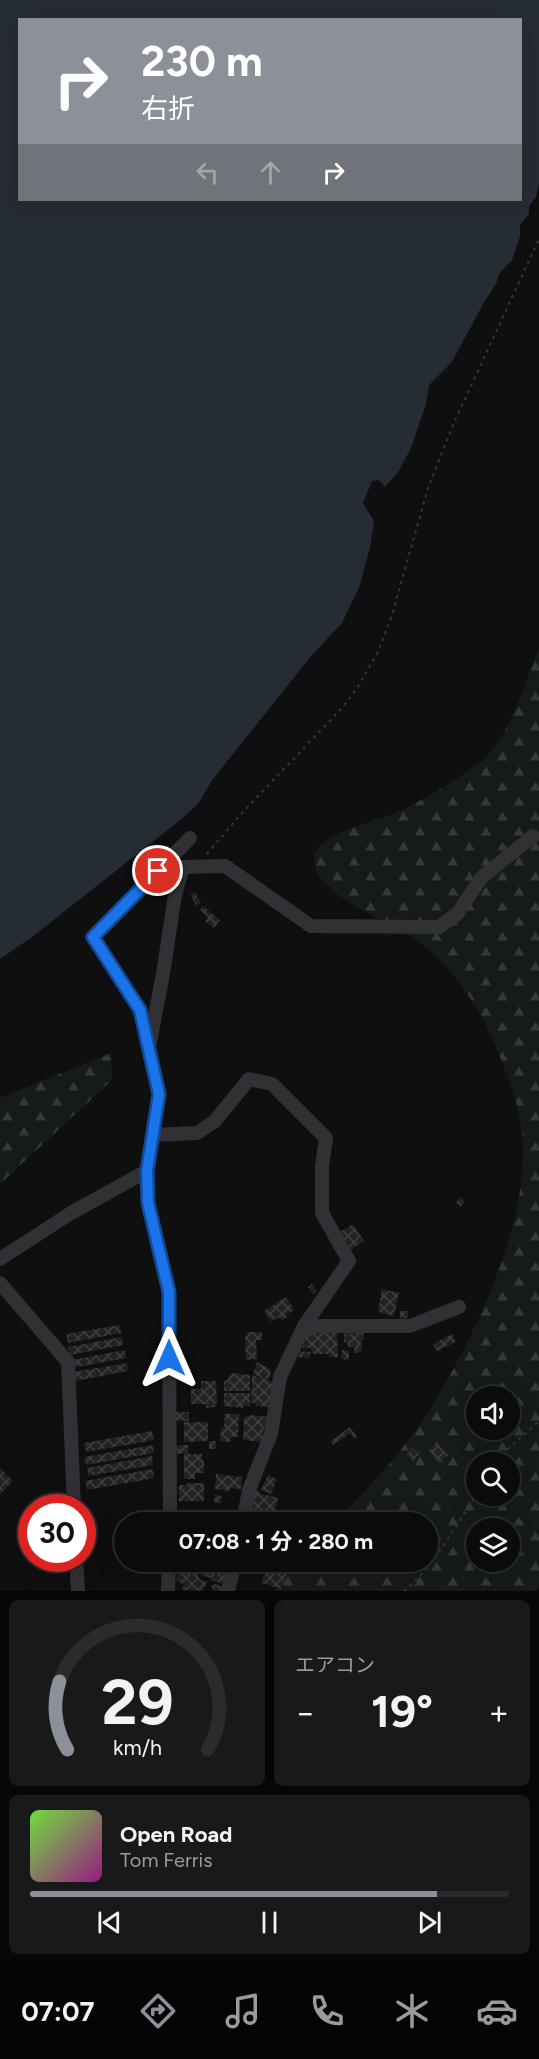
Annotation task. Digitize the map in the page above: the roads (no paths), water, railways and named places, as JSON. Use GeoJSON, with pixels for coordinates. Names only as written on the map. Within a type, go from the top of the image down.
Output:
{"type":"FeatureCollection","features":[{"type":"Feature","properties":{"kind":"street"},"geometry":{"type":"LineString","coordinates":[[149,1047],[175,895],[183,867],[225,866],[311,926],[439,927],[458,913],[481,878],[533,836]]}},
{"type":"Feature","properties":{"kind":"street"},"geometry":{"type":"LineString","coordinates":[[170,1512],[169,1292],[148,1203],[147,1171],[159,1094],[140,1010],[93,937],[190,838]]}},
{"type":"Feature","properties":{"kind":"street"},"geometry":{"type":"LineString","coordinates":[[153,1135],[197,1133],[215,1121],[249,1079],[272,1084],[326,1138],[322,1166],[322,1213],[349,1261],[304,1326],[280,1377],[272,1434],[249,1490],[245,1512]]}},
{"type":"Feature","properties":{"kind":"street"},"geometry":{"type":"LineString","coordinates":[[0,1259],[71,1213],[147,1171]]}},
{"type":"Feature","properties":{"kind":"street"},"geometry":{"type":"LineString","coordinates":[[0,1283],[68,1362],[73,1494]]}},
{"type":"Feature","properties":{"kind":"street"},"geometry":{"type":"LineString","coordinates":[[304,1326],[410,1326],[459,1307]]}},
{"type":"Feature","properties":{"kind":"street"},"geometry":{"type":"LineString","coordinates":[[77,1572],[78,1591]]}},
{"type":"Feature","properties":{"kind":"street"},"geometry":{"type":"LineString","coordinates":[[168,1591],[169,1572]]}},
{"type":"Feature","properties":{"kind":"street"},"geometry":{"type":"LineString","coordinates":[[228,1591],[233,1572]]}}]}
